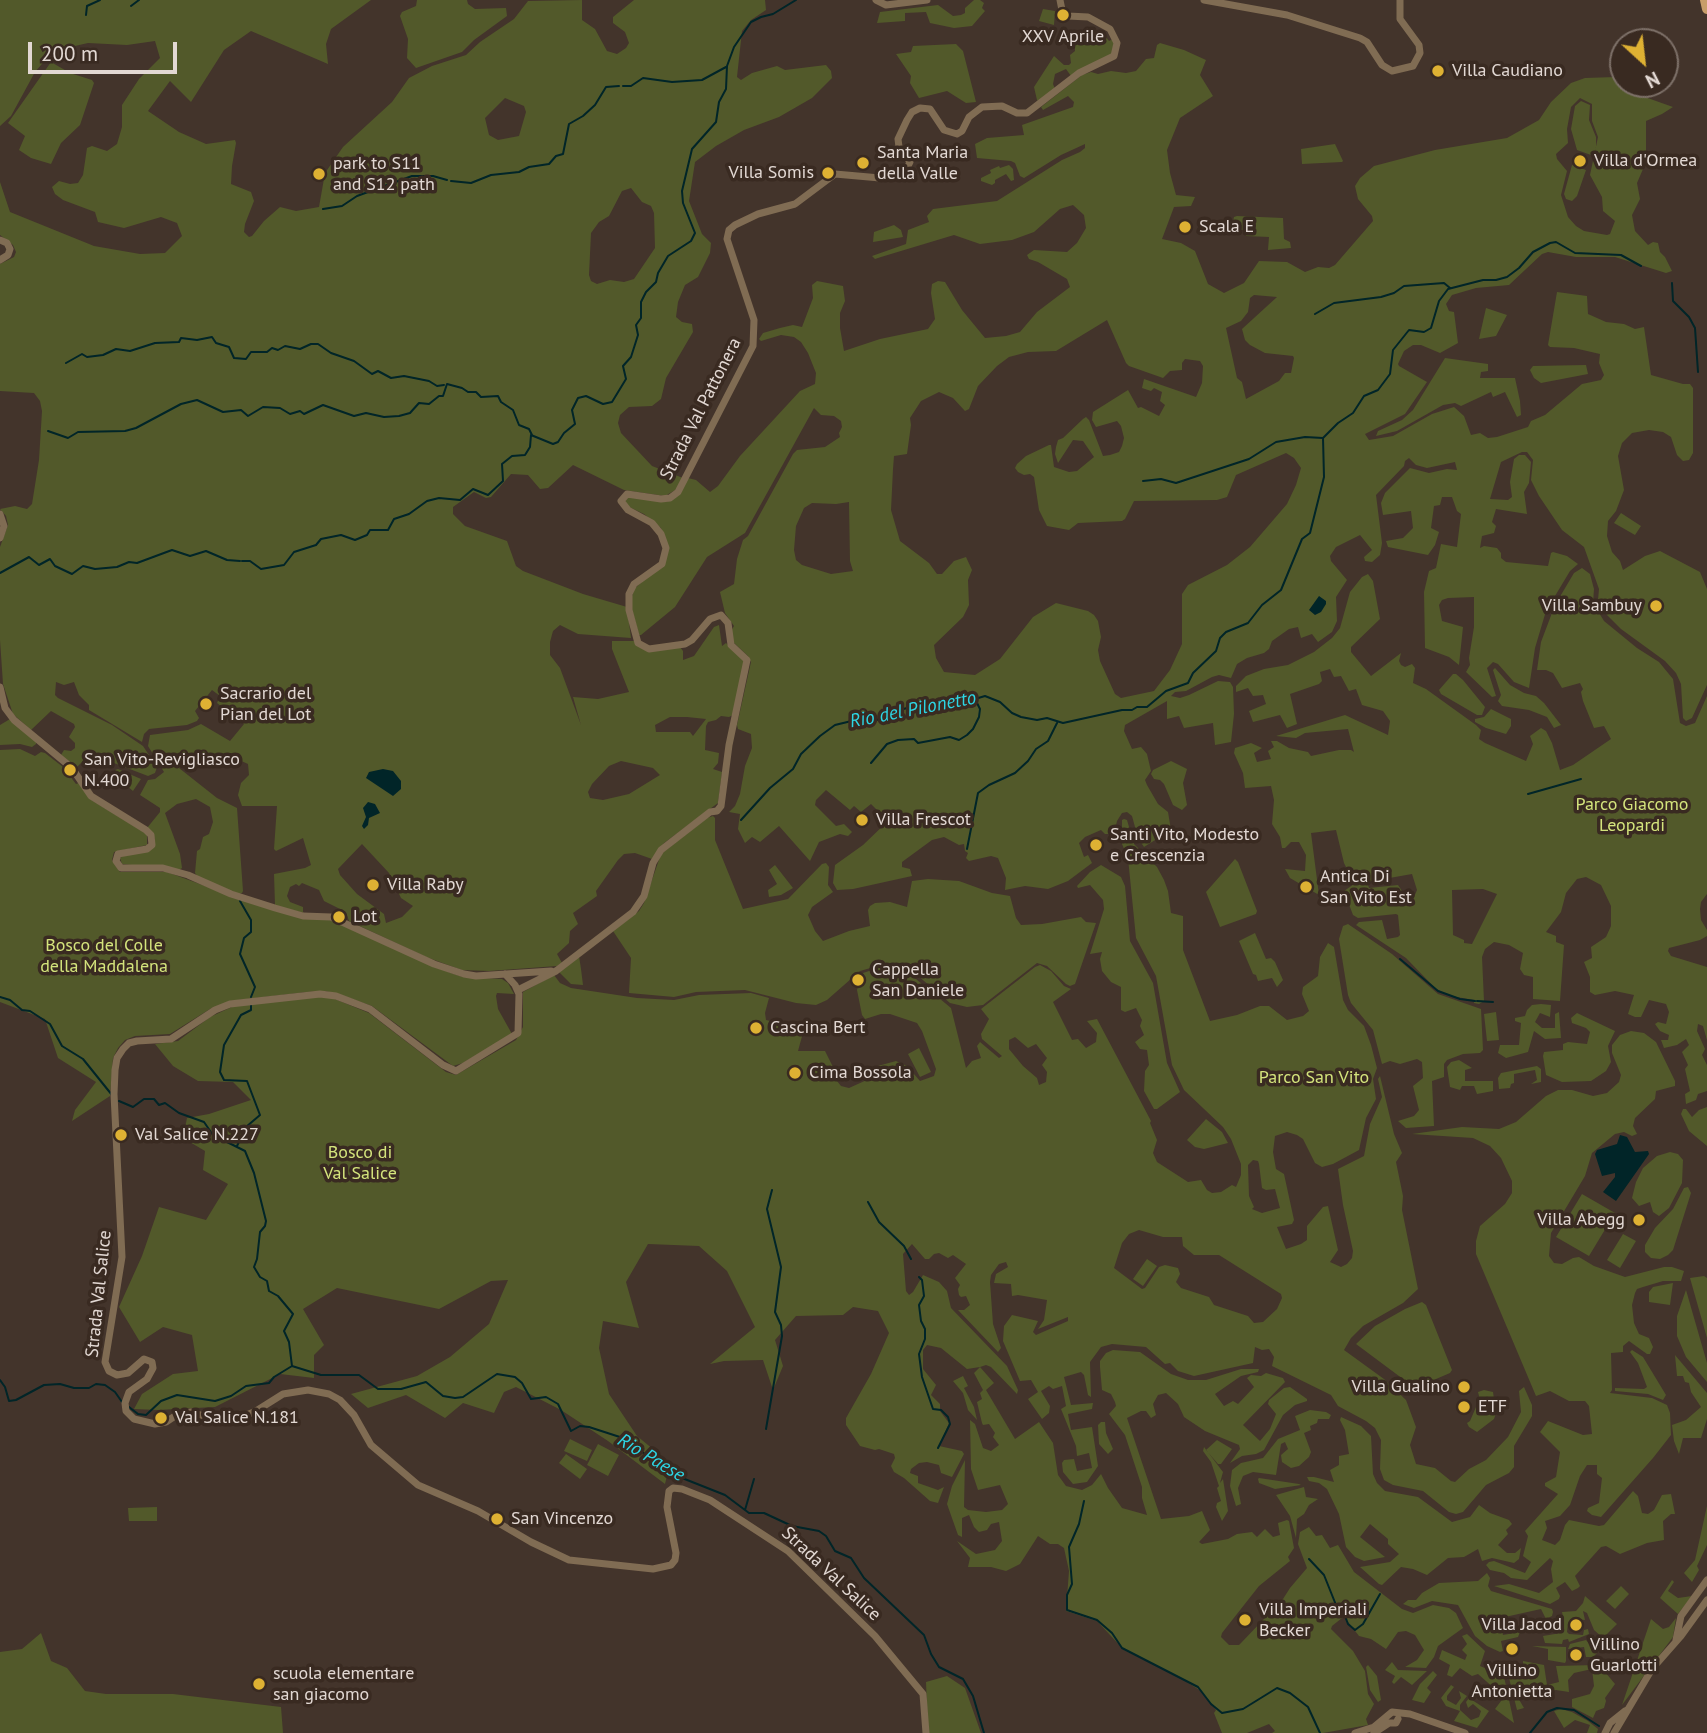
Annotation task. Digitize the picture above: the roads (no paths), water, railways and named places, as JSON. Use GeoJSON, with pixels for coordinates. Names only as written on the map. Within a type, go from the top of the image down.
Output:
{"type":"FeatureCollection","features":[{"type":"Feature","properties":{"kind":"main road"},"geometry":{"type":"LineString","coordinates":[[1705,0],[1707,9]]}},
{"type":"Feature","properties":{"kind":"street"},"geometry":{"type":"LineString","coordinates":[[876,0],[886,5],[927,0]]}},
{"type":"Feature","properties":{"kind":"street","name":"Strada Val Pattonera"},"geometry":{"type":"LineString","coordinates":[[556,971],[633,912],[645,895],[653,863],[661,850],[721,806],[729,746],[747,660],[731,645],[728,623],[721,615],[710,619],[692,640],[685,644],[649,649],[638,643],[628,603],[631,590],[638,580],[662,564],[666,555],[665,544],[652,523],[628,510],[621,501],[627,494],[661,499],[670,498],[678,492],[752,350],[755,339],[754,320],[728,241],[728,233],[735,225],[752,217],[795,204],[835,174],[880,178],[906,170],[910,162],[899,147],[898,139],[912,112],[920,108],[930,109],[944,130],[957,134],[962,131],[971,115],[982,107],[1003,106],[1017,113],[1027,113],[1079,73],[1114,56],[1117,43],[1110,29],[1088,17],[1068,16],[1062,10],[1060,0]]}},
{"type":"Feature","properties":{"kind":"street"},"geometry":{"type":"LineString","coordinates":[[1204,0],[1289,16],[1360,38],[1367,42],[1386,69],[1396,71],[1413,66],[1420,53],[1419,45],[1400,19],[1400,0]]}},
{"type":"Feature","properties":{"kind":"street"},"geometry":{"type":"LineString","coordinates":[[0,240],[10,248],[8,255],[0,260]]}},
{"type":"Feature","properties":{"kind":"street"},"geometry":{"type":"LineString","coordinates":[[0,514],[4,526],[0,538]]}},
{"type":"Feature","properties":{"kind":"street"},"geometry":{"type":"LineString","coordinates":[[0,687],[5,708],[14,720],[72,768],[91,796],[151,835],[152,845],[147,849],[118,854],[116,861],[121,869],[170,870],[275,908],[303,916],[341,920],[454,971],[476,976],[556,971]]}},
{"type":"Feature","properties":{"kind":"street"},"geometry":{"type":"LineString","coordinates":[[505,974],[518,990],[556,971]]}},
{"type":"Feature","properties":{"kind":"street","name":"Strada Val Salice"},"geometry":{"type":"LineString","coordinates":[[518,990],[518,1033],[456,1071],[443,1065],[370,1009],[336,996],[311,995],[230,1004],[215,1010],[171,1038],[129,1043],[117,1058],[114,1098],[123,1245],[105,1362],[109,1371],[117,1375],[128,1373],[144,1359],[152,1362],[153,1368],[147,1379],[129,1392],[125,1404],[128,1415],[155,1424],[191,1412],[226,1420],[246,1417],[275,1398],[295,1391],[315,1390],[329,1394],[340,1400],[354,1415],[371,1446],[418,1485],[485,1514],[531,1542],[569,1560],[653,1569],[671,1566],[676,1553],[667,1507],[668,1491],[673,1488],[682,1489],[710,1500],[788,1551],[875,1636],[923,1694],[926,1733]]}},
{"type":"Feature","properties":{"kind":"street"},"geometry":{"type":"LineString","coordinates":[[1676,1640],[1681,1616],[1707,1580]]}},
{"type":"Feature","properties":{"kind":"street"},"geometry":{"type":"LineString","coordinates":[[1614,1733],[1656,1664],[1707,1600]]}},
{"type":"Feature","properties":{"kind":"street"},"geometry":{"type":"LineString","coordinates":[[1605,1733],[1609,1723],[1628,1709]]}},
{"type":"Feature","properties":{"kind":"street"},"geometry":{"type":"LineString","coordinates":[[1374,1733],[1387,1721],[1390,1713],[1452,1733]]}},
{"type":"Feature","properties":{"kind":"street"},"geometry":{"type":"LineString","coordinates":[[1397,1716],[1410,1714],[1465,1733]]}},
{"type":"Feature","properties":{"kind":"street"},"geometry":{"type":"LineString","coordinates":[[1355,1733],[1387,1721]]}},
{"type":"Feature","properties":{"kind":"water"},"geometry":{"type":"Polygon","coordinates":[[[1319,596],[1326,604],[1321,612],[1315,615],[1309,610],[1319,596]]]}},
{"type":"Feature","properties":{"kind":"water"},"geometry":{"type":"Polygon","coordinates":[[[383,769],[393,771],[401,781],[401,789],[393,796],[366,778],[369,772],[383,769]]]}},
{"type":"Feature","properties":{"kind":"water"},"geometry":{"type":"Polygon","coordinates":[[[368,802],[375,804],[380,813],[369,818],[364,829],[362,826],[366,817],[363,808],[368,802]]]}},
{"type":"Feature","properties":{"kind":"water"},"geometry":{"type":"Polygon","coordinates":[[[1620,1135],[1627,1137],[1635,1152],[1648,1151],[1649,1154],[1616,1201],[1603,1192],[1615,1177],[1615,1173],[1602,1176],[1595,1154],[1597,1150],[1617,1144],[1620,1135]]]}},
{"type":"Feature","properties":{"kind":"waterway"},"geometry":{"type":"LineString","coordinates":[[86,15],[87,6],[100,0]]}},
{"type":"Feature","properties":{"kind":"waterway"},"geometry":{"type":"LineString","coordinates":[[131,6],[139,0]]}},
{"type":"Feature","properties":{"kind":"waterway"},"geometry":{"type":"LineString","coordinates":[[242,561],[250,561],[261,569],[284,565],[294,552],[316,545],[321,539],[341,535],[355,540],[367,535],[370,530],[388,530],[394,519],[409,514],[427,501],[439,498],[460,500],[473,489],[488,495],[503,481],[502,464],[512,456],[525,455],[530,447],[531,435],[553,444],[575,424],[572,410],[578,398],[586,396],[603,404],[612,402],[626,379],[623,366],[631,357],[638,335],[636,325],[641,318],[641,302],[656,282],[668,256],[691,241],[695,233],[683,203],[682,191],[692,149],[716,122],[719,102],[726,89],[727,66],[734,47],[751,22],[773,14],[796,0]]}},
{"type":"Feature","properties":{"kind":"waterway"},"geometry":{"type":"LineString","coordinates":[[623,86],[631,86],[643,78],[672,82],[702,80],[726,67]]}},
{"type":"Feature","properties":{"kind":"waterway"},"geometry":{"type":"LineString","coordinates":[[451,181],[471,183],[491,175],[519,172],[529,167],[549,164],[556,156],[563,154],[569,124],[595,105],[606,87],[619,86]]}},
{"type":"Feature","properties":{"kind":"waterway"},"geometry":{"type":"LineString","coordinates":[[323,209],[342,206],[357,196],[412,176],[433,176],[447,180]]}},
{"type":"Feature","properties":{"kind":"waterway","name":"Rio del Pilonetto"},"geometry":{"type":"LineString","coordinates":[[741,820],[770,788],[793,769],[801,754],[835,725],[868,717],[879,720],[899,710],[928,703],[965,702],[985,696],[1000,702],[1021,717],[1037,720],[1047,718],[1063,723],[1147,707],[1166,691],[1188,683],[1193,673],[1216,651],[1220,638],[1226,632],[1248,623],[1262,605],[1281,590],[1302,539],[1310,533],[1324,477],[1323,438],[1353,413],[1364,396],[1378,390],[1390,374],[1393,350],[1409,330],[1424,332],[1431,328],[1439,301],[1448,289],[1507,277],[1533,252],[1556,242],[1575,253],[1621,255],[1641,266]]}},
{"type":"Feature","properties":{"kind":"waterway"},"geometry":{"type":"LineString","coordinates":[[1315,314],[1334,303],[1381,297],[1404,286],[1444,283],[1450,288]]}},
{"type":"Feature","properties":{"kind":"waterway","name":"Rio del Pilonetto"},"geometry":{"type":"LineString","coordinates":[[1672,283],[1673,301],[1689,317],[1695,328],[1698,372]]}},
{"type":"Feature","properties":{"kind":"waterway"},"geometry":{"type":"LineString","coordinates":[[66,363],[82,354],[87,357],[103,355],[116,349],[130,351],[155,343],[179,342],[181,338],[197,340],[212,337],[216,343],[229,347],[234,358],[246,359],[251,352],[267,352],[272,348],[278,350],[285,346],[300,349],[318,344],[331,353],[354,361],[372,374],[378,371],[391,378],[404,376],[429,381],[437,386],[444,385]]}},
{"type":"Feature","properties":{"kind":"waterway"},"geometry":{"type":"LineString","coordinates":[[48,431],[68,438],[78,432],[125,431],[181,404],[197,400],[223,412],[241,410],[248,416],[263,407],[280,408],[290,414],[300,411],[304,414],[323,405],[354,416],[366,413],[384,417],[399,416],[410,413],[419,403],[429,404],[443,396],[447,384],[468,392],[476,392],[481,397],[498,396],[501,402],[513,410],[519,425],[529,429],[532,435]]}},
{"type":"Feature","properties":{"kind":"waterway"},"geometry":{"type":"LineString","coordinates":[[1143,481],[1161,479],[1176,483],[1249,459],[1276,442],[1305,437],[1323,438]]}},
{"type":"Feature","properties":{"kind":"waterway"},"geometry":{"type":"LineString","coordinates":[[0,573],[29,557],[39,565],[50,559],[55,566],[72,574],[83,566],[95,569],[117,567],[172,550],[190,556],[206,551],[227,560],[240,561]]}},
{"type":"Feature","properties":{"kind":"waterway"},"geometry":{"type":"LineString","coordinates":[[871,763],[887,744],[898,740],[914,739],[918,743],[950,737],[959,740],[973,729],[979,717],[980,709],[976,701]]}},
{"type":"Feature","properties":{"kind":"waterway"},"geometry":{"type":"LineString","coordinates":[[967,849],[978,793],[1015,773],[1036,749],[1048,741],[1057,723]]}},
{"type":"Feature","properties":{"kind":"waterway"},"geometry":{"type":"LineString","coordinates":[[1528,794],[1581,779]]}},
{"type":"Feature","properties":{"kind":"waterway"},"geometry":{"type":"LineString","coordinates":[[240,901],[251,920],[251,932],[244,938],[240,954],[255,987],[251,997]]}},
{"type":"Feature","properties":{"kind":"waterway"},"geometry":{"type":"LineString","coordinates":[[1400,959],[1438,991],[1475,1001]]}},
{"type":"Feature","properties":{"kind":"waterway"},"geometry":{"type":"LineString","coordinates":[[0,997],[10,1000],[22,1010],[30,1011],[50,1024],[62,1046],[83,1059],[112,1095]]}},
{"type":"Feature","properties":{"kind":"waterway"},"geometry":{"type":"LineString","coordinates":[[1477,1001],[1493,1002]]}},
{"type":"Feature","properties":{"kind":"waterway"},"geometry":{"type":"LineString","coordinates":[[237,1146],[246,1127],[260,1115],[247,1081],[224,1080],[220,1072],[224,1045],[241,1015],[251,1010],[251,1003]]}},
{"type":"Feature","properties":{"kind":"waterway"},"geometry":{"type":"LineString","coordinates":[[119,1101],[133,1107],[144,1099],[154,1099],[159,1105],[165,1103],[179,1113],[204,1122],[215,1138],[245,1151],[254,1173],[266,1221],[260,1232],[254,1267],[260,1277],[267,1281],[269,1291],[278,1296],[293,1314],[284,1331],[289,1342],[292,1366]]}},
{"type":"Feature","properties":{"kind":"waterway"},"geometry":{"type":"LineString","coordinates":[[766,1429],[782,1336],[781,1325],[775,1312],[781,1267],[767,1209],[772,1190]]}},
{"type":"Feature","properties":{"kind":"waterway"},"geometry":{"type":"LineString","coordinates":[[868,1202],[879,1222],[904,1246],[911,1259]]}},
{"type":"Feature","properties":{"kind":"waterway"},"geometry":{"type":"LineString","coordinates":[[919,1277],[922,1280],[924,1296],[919,1305],[925,1329],[925,1339],[919,1354],[922,1377],[933,1409],[941,1410],[948,1417],[950,1424],[938,1448]]}},
{"type":"Feature","properties":{"kind":"waterway","name":"Rio Paese"},"geometry":{"type":"LineString","coordinates":[[129,1407],[138,1414],[146,1415],[161,1401],[177,1395],[215,1401],[231,1396],[246,1386],[269,1383],[292,1366],[321,1375],[359,1375],[378,1389],[401,1389],[426,1382],[443,1396],[455,1398],[463,1397],[497,1374],[515,1377],[522,1383],[531,1399],[546,1397],[558,1404],[571,1431],[580,1426],[589,1427],[626,1439],[672,1474],[725,1495],[749,1513],[764,1513],[792,1526],[819,1531],[826,1536],[835,1551],[851,1558],[864,1578],[924,1635],[939,1667],[963,1679],[973,1696],[984,1733]]}},
{"type":"Feature","properties":{"kind":"waterway","name":"Rio Paese"},"geometry":{"type":"LineString","coordinates":[[0,1380],[9,1401],[44,1385],[89,1388],[96,1384],[105,1385],[115,1392],[122,1402]]}},
{"type":"Feature","properties":{"kind":"waterway"},"geometry":{"type":"LineString","coordinates":[[745,1510],[754,1479]]}},
{"type":"Feature","properties":{"kind":"waterway"},"geometry":{"type":"LineString","coordinates":[[1084,1501],[1079,1524],[1069,1547],[1072,1584],[1067,1595],[1067,1610],[1097,1620],[1112,1633],[1122,1648],[1198,1687],[1222,1713],[1243,1709],[1277,1688],[1290,1693],[1308,1707],[1320,1733]]}},
{"type":"Feature","properties":{"kind":"waterway"},"geometry":{"type":"LineString","coordinates":[[1309,1559],[1324,1575],[1336,1605],[1355,1630],[1363,1624],[1380,1594]]}},
{"type":"Feature","properties":{"kind":"waterway","name":"Rio Paese"},"geometry":{"type":"LineString","coordinates":[[1530,1733],[1547,1712],[1557,1708],[1574,1710],[1599,1726]]}},
{"type":"Feature","properties":{"kind":"place","name":"XXV Aprile"},"geometry":{"type":"Point","coordinates":[1063,15]}},
{"type":"Feature","properties":{"kind":"place","name":"Villa Caudiano"},"geometry":{"type":"Point","coordinates":[1438,71]}},
{"type":"Feature","properties":{"kind":"place","name":"Villa d'Ormea"},"geometry":{"type":"Point","coordinates":[1580,161]}},
{"type":"Feature","properties":{"kind":"place","name":"Santa Maria della Valle"},"geometry":{"type":"Point","coordinates":[863,163]}},
{"type":"Feature","properties":{"kind":"place","name":"Villa Somis"},"geometry":{"type":"Point","coordinates":[828,173]}},
{"type":"Feature","properties":{"kind":"place","name":"park to S11 and S12 path"},"geometry":{"type":"Point","coordinates":[319,174]}},
{"type":"Feature","properties":{"kind":"place","name":"Scala E"},"geometry":{"type":"Point","coordinates":[1185,227]}},
{"type":"Feature","properties":{"kind":"place","name":"Villa Sambuy"},"geometry":{"type":"Point","coordinates":[1656,606]}},
{"type":"Feature","properties":{"kind":"place","name":"Sacrario del Pian del Lot"},"geometry":{"type":"Point","coordinates":[206,704]}},
{"type":"Feature","properties":{"kind":"place","name":"San Vito-Revigliasco N.400"},"geometry":{"type":"Point","coordinates":[70,770]}},
{"type":"Feature","properties":{"kind":"place","name":"Villa Frescot"},"geometry":{"type":"Point","coordinates":[862,820]}},
{"type":"Feature","properties":{"kind":"place","name":"Santi Vito, Modesto e Crescenzia"},"geometry":{"type":"Point","coordinates":[1096,845]}},
{"type":"Feature","properties":{"kind":"place","name":"Villa Raby"},"geometry":{"type":"Point","coordinates":[373,885]}},
{"type":"Feature","properties":{"kind":"place","name":"Antica Di San Vito Est"},"geometry":{"type":"Point","coordinates":[1306,887]}},
{"type":"Feature","properties":{"kind":"place","name":"Lot"},"geometry":{"type":"Point","coordinates":[339,917]}},
{"type":"Feature","properties":{"kind":"place","name":"Cappella San Daniele"},"geometry":{"type":"Point","coordinates":[858,980]}},
{"type":"Feature","properties":{"kind":"place","name":"Cascina Bert"},"geometry":{"type":"Point","coordinates":[756,1028]}},
{"type":"Feature","properties":{"kind":"place","name":"Cima Bossola"},"geometry":{"type":"Point","coordinates":[795,1073]}},
{"type":"Feature","properties":{"kind":"place","name":"Val Salice N.227"},"geometry":{"type":"Point","coordinates":[121,1135]}},
{"type":"Feature","properties":{"kind":"place","name":"Villa Abegg"},"geometry":{"type":"Point","coordinates":[1639,1220]}},
{"type":"Feature","properties":{"kind":"place","name":"Villa Gualino"},"geometry":{"type":"Point","coordinates":[1464,1387]}},
{"type":"Feature","properties":{"kind":"place","name":"ETF"},"geometry":{"type":"Point","coordinates":[1464,1407]}},
{"type":"Feature","properties":{"kind":"place","name":"Val Salice N.181"},"geometry":{"type":"Point","coordinates":[161,1418]}},
{"type":"Feature","properties":{"kind":"place","name":"San Vincenzo"},"geometry":{"type":"Point","coordinates":[497,1519]}},
{"type":"Feature","properties":{"kind":"place","name":"Villa Imperiali Becker"},"geometry":{"type":"Point","coordinates":[1245,1620]}},
{"type":"Feature","properties":{"kind":"place","name":"Villa Jacod"},"geometry":{"type":"Point","coordinates":[1576,1625]}},
{"type":"Feature","properties":{"kind":"place","name":"Villino Antonietta"},"geometry":{"type":"Point","coordinates":[1512,1649]}},
{"type":"Feature","properties":{"kind":"place","name":"Villino Guarlotti"},"geometry":{"type":"Point","coordinates":[1576,1655]}},
{"type":"Feature","properties":{"kind":"place","name":"scuola elementare san giacomo"},"geometry":{"type":"Point","coordinates":[259,1684]}},
{"type":"Feature","properties":{"kind":"park label","name":"Parco Giacomo Leopardi"},"geometry":{"type":"Point","coordinates":[1632,815]}},
{"type":"Feature","properties":{"kind":"park label","name":"Bosco del Colle della Maddalena"},"geometry":{"type":"Point","coordinates":[104,956]}},
{"type":"Feature","properties":{"kind":"park label","name":"Parco San Vito"},"geometry":{"type":"Point","coordinates":[1314,1078]}},
{"type":"Feature","properties":{"kind":"park label","name":"Bosco di Val Salice"},"geometry":{"type":"Point","coordinates":[360,1163]}}]}
